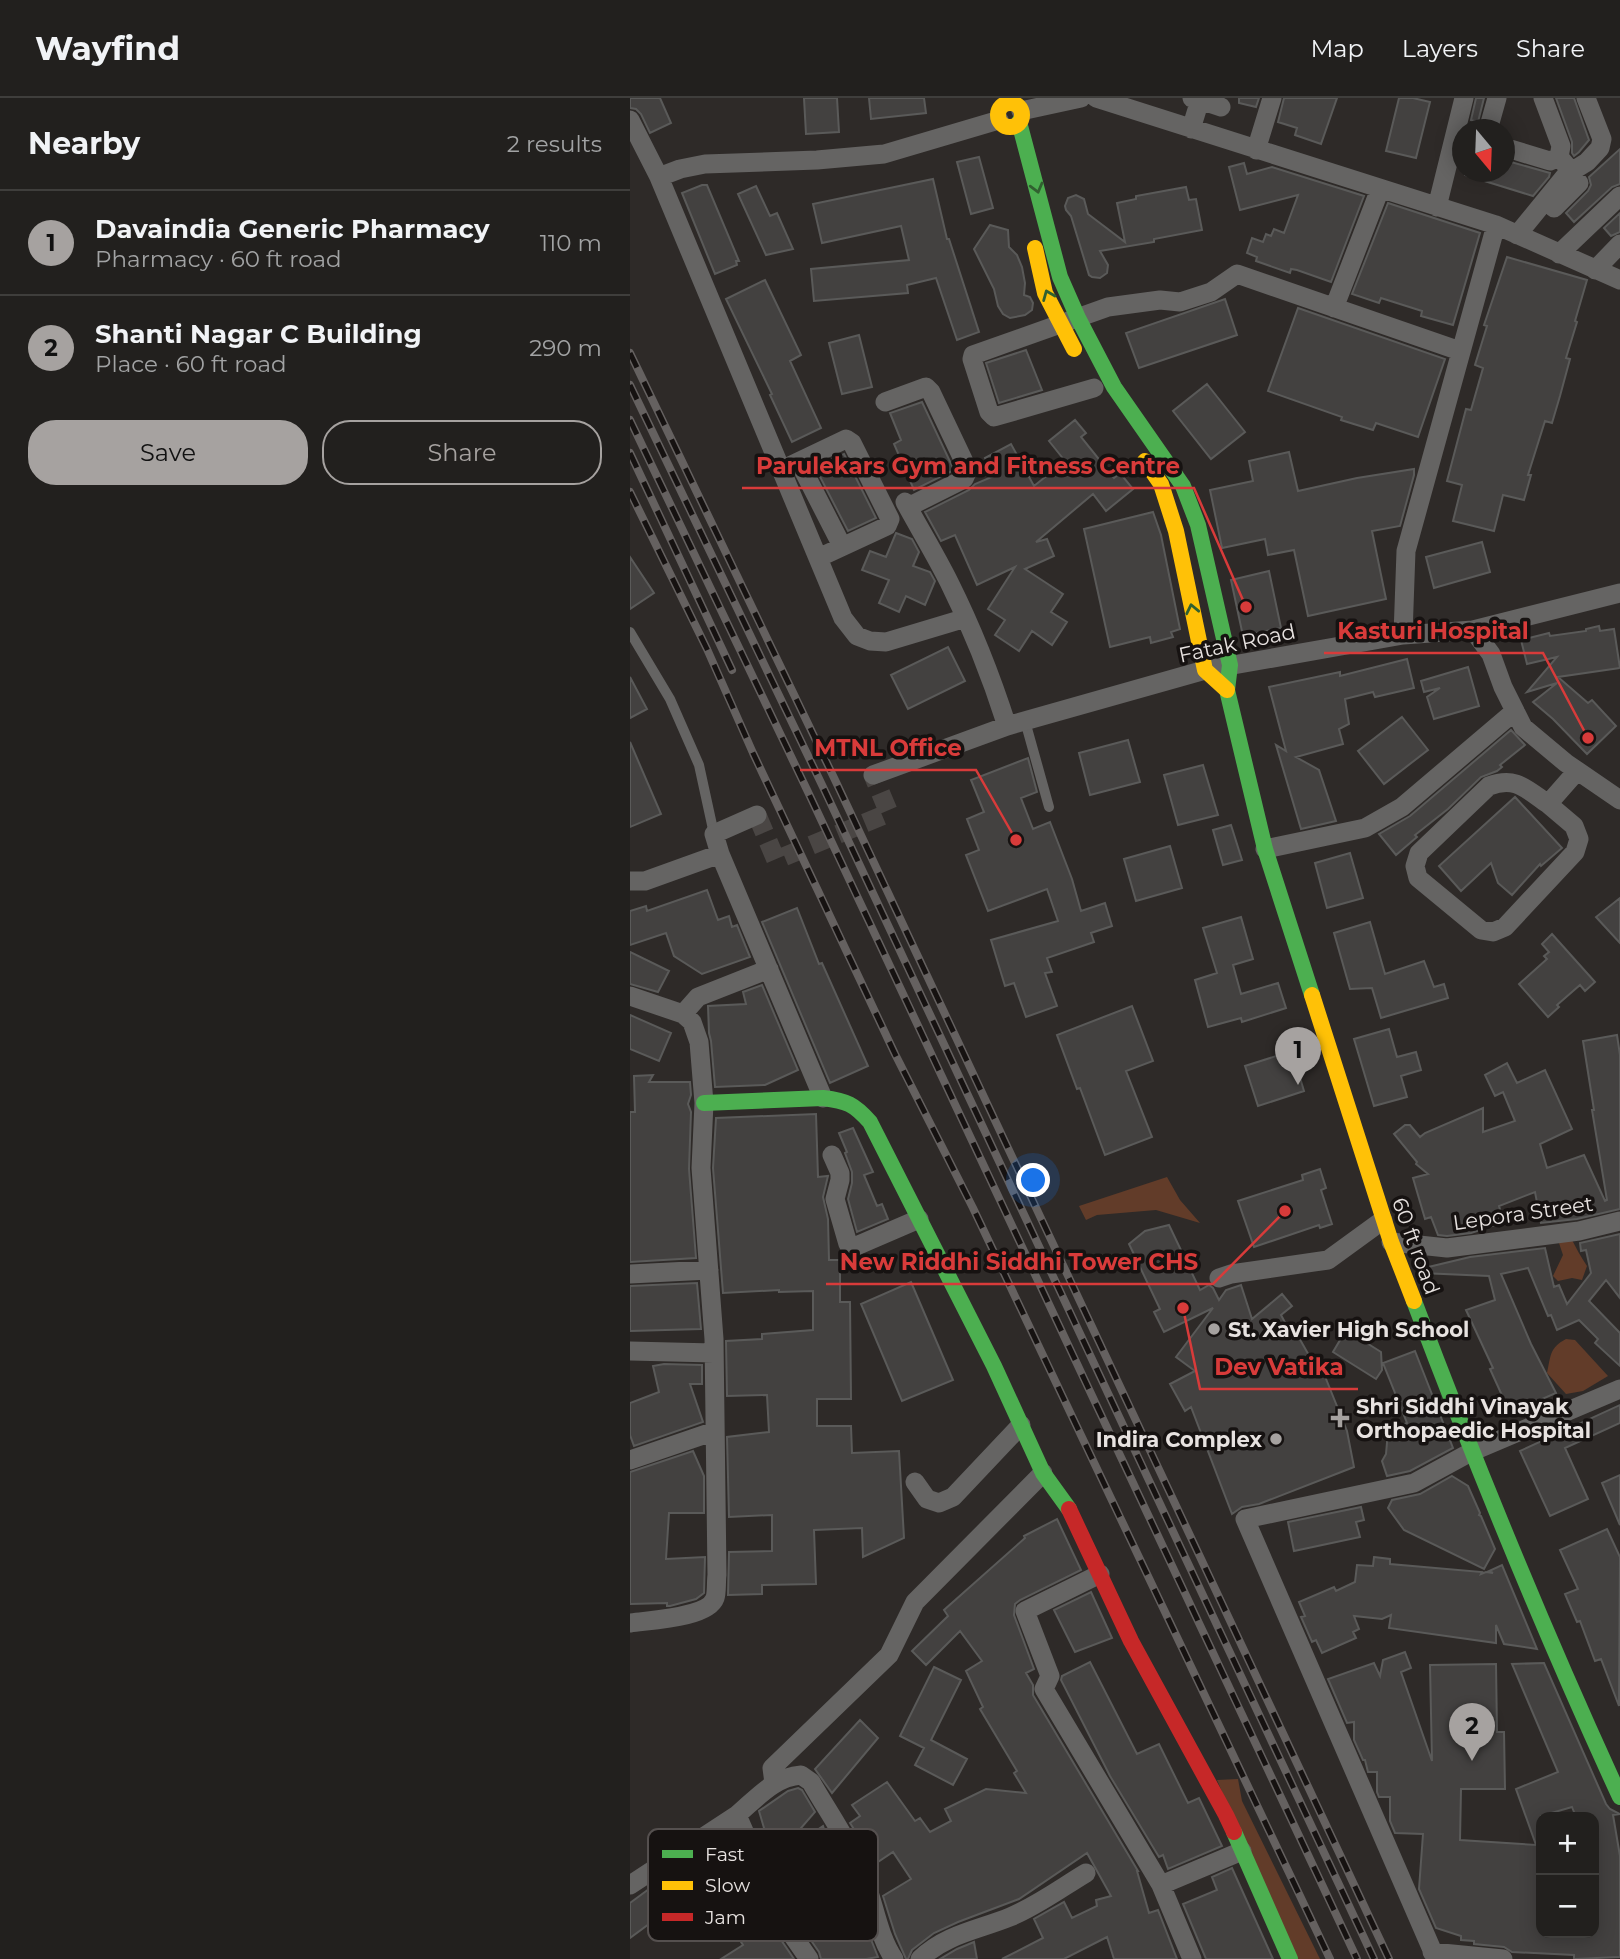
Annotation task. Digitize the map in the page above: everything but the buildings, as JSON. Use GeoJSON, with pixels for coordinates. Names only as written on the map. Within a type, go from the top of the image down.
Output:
{"type":"FeatureCollection","features":[{"type":"Feature","properties":{"kind":"street"},"geometry":{"type":"LineString","coordinates":[[659,177],[705,164],[817,160],[884,154],[1008,111],[1081,98]]}},
{"type":"Feature","properties":{"kind":"street"},"geometry":{"type":"LineString","coordinates":[[1096,98],[1138,105],[1191,129],[1496,225],[1620,280]]}},
{"type":"Feature","properties":{"kind":"street"},"geometry":{"type":"LineString","coordinates":[[1256,150],[1272,98]]}},
{"type":"Feature","properties":{"kind":"street"},"geometry":{"type":"LineString","coordinates":[[1461,119],[1464,98]]}},
{"type":"Feature","properties":{"kind":"street"},"geometry":{"type":"LineString","coordinates":[[1491,119],[1497,98]]}},
{"type":"Feature","properties":{"kind":"street"},"geometry":{"type":"LineString","coordinates":[[1543,98],[1570,171]]}},
{"type":"Feature","properties":{"kind":"street"},"geometry":{"type":"LineString","coordinates":[[1522,236],[1566,175],[1587,162],[1601,148],[1602,139],[1586,98]]}},
{"type":"Feature","properties":{"kind":"street"},"geometry":{"type":"LineString","coordinates":[[1191,129],[1196,99],[1222,107]]}},
{"type":"Feature","properties":{"kind":"street"},"geometry":{"type":"LineString","coordinates":[[1008,111],[1017,177]]}},
{"type":"Feature","properties":{"kind":"street"},"geometry":{"type":"LineString","coordinates":[[1008,111],[1088,377],[1108,409],[1126,404]]}},
{"type":"Feature","properties":{"kind":"street"},"geometry":{"type":"LineString","coordinates":[[630,120],[659,177],[790,466],[818,558],[843,618],[857,635],[886,642],[966,618]]}},
{"type":"Feature","properties":{"kind":"street"},"geometry":{"type":"LineString","coordinates":[[1515,150],[1550,161],[1570,171]]}},
{"type":"Feature","properties":{"kind":"street"},"geometry":{"type":"LineString","coordinates":[[1437,206],[1452,157]]}},
{"type":"Feature","properties":{"kind":"street"},"geometry":{"type":"LineString","coordinates":[[1334,308],[1380,189]]}},
{"type":"Feature","properties":{"kind":"street"},"geometry":{"type":"LineString","coordinates":[[1559,254],[1620,195]]}},
{"type":"Feature","properties":{"kind":"street"},"geometry":{"type":"LineString","coordinates":[[1403,635],[1406,551],[1496,225]]}},
{"type":"Feature","properties":{"kind":"street"},"geometry":{"type":"LineString","coordinates":[[1030,228],[1045,293],[1070,321],[1126,404],[1168,479],[1205,670],[1227,690]]}},
{"type":"Feature","properties":{"kind":"street"},"geometry":{"type":"LineString","coordinates":[[1595,270],[1620,244]]}},
{"type":"Feature","properties":{"kind":"street"},"geometry":{"type":"LineString","coordinates":[[1088,377],[994,417],[989,412],[972,359],[973,355],[1108,307],[1160,300],[1180,302],[1211,292],[1237,274],[1460,351]]}},
{"type":"Feature","properties":{"kind":"street"},"geometry":{"type":"LineString","coordinates":[[886,402],[926,387],[931,392],[968,470],[964,479],[906,504],[948,581],[993,683],[1016,723]]}},
{"type":"Feature","properties":{"kind":"street"},"geometry":{"type":"LineString","coordinates":[[790,466],[846,439],[852,443],[890,519],[887,526],[818,558]]}},
{"type":"Feature","properties":{"kind":"street"},"geometry":{"type":"LineString","coordinates":[[1133,443],[1168,479],[1183,486],[1198,525],[1230,664],[1227,690]]}},
{"type":"Feature","properties":{"kind":"street"},"geometry":{"type":"LineString","coordinates":[[790,466],[842,547]]}},
{"type":"Feature","properties":{"kind":"street","name":"Fatak Road"},"geometry":{"type":"LineString","coordinates":[[873,775],[1016,723],[1205,670],[1403,635],[1474,630],[1620,593]]}},
{"type":"Feature","properties":{"kind":"street"},"geometry":{"type":"LineString","coordinates":[[1474,630],[1491,654],[1503,687],[1523,727],[1566,763],[1620,800]]}},
{"type":"Feature","properties":{"kind":"street","name":"60 ft road"},"geometry":{"type":"LineString","coordinates":[[1227,690],[1265,849],[1383,1220],[1471,1452],[1620,1797]]}},
{"type":"Feature","properties":{"kind":"street"},"geometry":{"type":"LineString","coordinates":[[1265,849],[1365,828],[1402,807],[1515,711]]}},
{"type":"Feature","properties":{"kind":"street"},"geometry":{"type":"LineString","coordinates":[[1548,804],[1577,771]]}},
{"type":"Feature","properties":{"kind":"street"},"geometry":{"type":"LineString","coordinates":[[1503,781],[1517,784],[1548,804],[1574,826],[1580,839],[1575,852],[1505,927],[1493,932],[1481,930],[1419,878],[1415,866],[1419,853],[1489,786],[1503,781]]}},
{"type":"Feature","properties":{"kind":"street"},"geometry":{"type":"LineString","coordinates":[[757,815],[714,834],[822,1098]]}},
{"type":"Feature","properties":{"kind":"street"},"geometry":{"type":"LineString","coordinates":[[630,881],[645,881],[720,854]]}},
{"type":"Feature","properties":{"kind":"street"},"geometry":{"type":"LineString","coordinates":[[682,1014],[698,997],[769,969]]}},
{"type":"Feature","properties":{"kind":"street"},"geometry":{"type":"LineString","coordinates":[[630,996],[682,1014],[692,1023],[699,1042],[704,1102],[701,1168],[714,1353],[717,1575],[715,1600],[706,1609],[687,1615],[630,1623]]}},
{"type":"Feature","properties":{"kind":"street"},"geometry":{"type":"LineString","coordinates":[[704,1102],[822,1098],[842,1100],[857,1107],[870,1122],[994,1366],[1043,1473],[1069,1508],[1131,1641],[1226,1815],[1290,1959]]}},
{"type":"Feature","properties":{"kind":"street"},"geometry":{"type":"LineString","coordinates":[[832,1155],[840,1180],[835,1199],[848,1244],[854,1247],[919,1219]]}},
{"type":"Feature","properties":{"kind":"street"},"geometry":{"type":"LineString","coordinates":[[1219,1278],[1231,1274],[1328,1261],[1383,1220]]}},
{"type":"Feature","properties":{"kind":"street","name":"Lepora Street"},"geometry":{"type":"LineString","coordinates":[[1391,1242],[1447,1248],[1579,1231],[1620,1221]]}},
{"type":"Feature","properties":{"kind":"street"},"geometry":{"type":"LineString","coordinates":[[630,1274],[709,1270]]}},
{"type":"Feature","properties":{"kind":"street"},"geometry":{"type":"LineString","coordinates":[[630,1351],[714,1353]]}},
{"type":"Feature","properties":{"kind":"street"},"geometry":{"type":"LineString","coordinates":[[1503,1959],[1434,1956],[1245,1518],[1414,1483],[1471,1452],[1620,1389]]}},
{"type":"Feature","properties":{"kind":"street"},"geometry":{"type":"LineString","coordinates":[[915,1482],[927,1499],[939,1503],[953,1497],[1021,1425]]}},
{"type":"Feature","properties":{"kind":"street"},"geometry":{"type":"LineString","coordinates":[[630,1460],[715,1431]]}},
{"type":"Feature","properties":{"kind":"street"},"geometry":{"type":"LineString","coordinates":[[775,1783],[772,1768],[889,1655],[915,1602],[1043,1473]]}},
{"type":"Feature","properties":{"kind":"street"},"geometry":{"type":"LineString","coordinates":[[1100,1574],[1025,1611],[1050,1675],[1044,1689],[1161,1885],[1192,1959]]}},
{"type":"Feature","properties":{"kind":"street"},"geometry":{"type":"LineString","coordinates":[[716,1829],[775,1783],[788,1776],[801,1775],[811,1782],[838,1829]]}},
{"type":"Feature","properties":{"kind":"street"},"geometry":{"type":"LineString","coordinates":[[737,1815],[743,1829]]}},
{"type":"Feature","properties":{"kind":"street"},"geometry":{"type":"LineString","coordinates":[[1161,1885],[1242,1851]]}},
{"type":"Feature","properties":{"kind":"street"},"geometry":{"type":"LineString","coordinates":[[920,1959],[946,1940],[1033,1906],[1086,1872]]}},
{"type":"Feature","properties":{"kind":"street"},"geometry":{"type":"LineString","coordinates":[[630,1885],[648,1873]]}},
{"type":"Feature","properties":{"kind":"street"},"geometry":{"type":"LineString","coordinates":[[878,1922],[894,1959]]}},
{"type":"Feature","properties":{"kind":"street"},"geometry":{"type":"LineString","coordinates":[[796,1941],[809,1959]]}},
{"type":"Feature","properties":{"kind":"lane"},"geometry":{"type":"LineString","coordinates":[[630,632],[670,699],[698,765],[714,834]]}},
{"type":"Feature","properties":{"kind":"lane"},"geometry":{"type":"LineString","coordinates":[[1016,723],[1049,807]]}},
{"type":"Feature","properties":{"kind":"shaded area"},"geometry":{"type":"Polygon","coordinates":[[[1167,1177],[1180,1200],[1200,1223],[1156,1210],[1097,1215],[1086,1220],[1079,1206],[1167,1177]]]}},
{"type":"Feature","properties":{"kind":"shaded area"},"geometry":{"type":"Polygon","coordinates":[[[1571,1238],[1587,1266],[1582,1280],[1572,1278],[1558,1281],[1553,1276],[1563,1255],[1559,1243],[1571,1238]]]}},
{"type":"Feature","properties":{"kind":"shaded area"},"geometry":{"type":"Polygon","coordinates":[[[1566,1339],[1575,1340],[1608,1376],[1583,1391],[1566,1394],[1547,1373],[1554,1349],[1566,1339]]]}},
{"type":"Feature","properties":{"kind":"shaded area"},"geometry":{"type":"Polygon","coordinates":[[[1238,1779],[1242,1801],[1320,1959],[1295,1959],[1217,1780],[1238,1779]]]}},
{"type":"Feature","properties":{"kind":"tunnel"},"geometry":{"type":"LineString","coordinates":[[757,815],[776,860],[889,813],[873,775]]}},
{"type":"Feature","properties":{"kind":"railway"},"geometry":{"type":"LineString","coordinates":[[630,353],[836,782],[1389,1959]]}},
{"type":"Feature","properties":{"kind":"railway"},"geometry":{"type":"LineString","coordinates":[[630,385],[823,787],[1374,1959]]}},
{"type":"Feature","properties":{"kind":"railway"},"geometry":{"type":"LineString","coordinates":[[630,420],[809,794],[1357,1959]]}},
{"type":"Feature","properties":{"kind":"railway"},"geometry":{"type":"LineString","coordinates":[[630,453],[732,670]]}},
{"type":"Feature","properties":{"kind":"railway"},"geometry":{"type":"LineString","coordinates":[[630,492],[707,649],[895,1054],[973,1208],[1330,1959]]}},
{"type":"Feature","properties":{"kind":"traffic: fast"},"geometry":{"type":"LineString","coordinates":[[1019,122],[1060,277],[1078,318],[1114,387],[1183,486],[1198,525],[1230,665],[1227,690],[1265,849],[1312,995]]}},
{"type":"Feature","properties":{"kind":"traffic: fast"},"geometry":{"type":"LineString","coordinates":[[704,1103],[823,1098],[849,1104],[870,1122],[994,1366],[1043,1473],[1069,1509]]}},
{"type":"Feature","properties":{"kind":"traffic: fast"},"geometry":{"type":"LineString","coordinates":[[1414,1301],[1512,1550],[1620,1797]]}},
{"type":"Feature","properties":{"kind":"traffic: fast"},"geometry":{"type":"LineString","coordinates":[[1234,1832],[1290,1959]]}},
{"type":"Feature","properties":{"kind":"traffic: slow"},"geometry":{"type":"LineString","coordinates":[[1010,103],[1018,107],[1022,115],[1018,123],[1010,127],[1002,123],[998,115],[1002,107],[1010,103]]}},
{"type":"Feature","properties":{"kind":"traffic: slow"},"geometry":{"type":"LineString","coordinates":[[1035,248],[1045,293],[1074,349]]}},
{"type":"Feature","properties":{"kind":"traffic: slow"},"geometry":{"type":"LineString","coordinates":[[1145,461],[1161,484],[1176,531],[1205,670],[1227,690]]}},
{"type":"Feature","properties":{"kind":"traffic: slow"},"geometry":{"type":"LineString","coordinates":[[1312,995],[1391,1242],[1414,1301]]}},
{"type":"Feature","properties":{"kind":"traffic: jam"},"geometry":{"type":"LineString","coordinates":[[1069,1509],[1131,1641],[1234,1832]]}},
{"type":"Feature","properties":{"kind":"place","name":"Parulekars Gym and Fitness Centre"},"geometry":{"type":"Point","coordinates":[1246,607]}},
{"type":"Feature","properties":{"kind":"place","name":"Kasturi Hospital"},"geometry":{"type":"Point","coordinates":[1588,738]}},
{"type":"Feature","properties":{"kind":"place","name":"MTNL Office"},"geometry":{"type":"Point","coordinates":[1016,840]}},
{"type":"Feature","properties":{"kind":"place","name":"Davaindia Generic Pharmacy"},"geometry":{"type":"Point","coordinates":[1298,1085]}},
{"type":"Feature","properties":{"kind":"place","name":"New Riddhi Siddhi Tower CHS"},"geometry":{"type":"Point","coordinates":[1285,1211]}},
{"type":"Feature","properties":{"kind":"place","name":"Dev Vatika"},"geometry":{"type":"Point","coordinates":[1183,1308]}},
{"type":"Feature","properties":{"kind":"place","name":"St. Xavier High School"},"geometry":{"type":"Point","coordinates":[1214,1329]}},
{"type":"Feature","properties":{"kind":"place","name":"Shri Siddhi Vinayak Orthopaedic Hospital"},"geometry":{"type":"Point","coordinates":[1340,1418]}},
{"type":"Feature","properties":{"kind":"place","name":"Indira Complex"},"geometry":{"type":"Point","coordinates":[1276,1439]}},
{"type":"Feature","properties":{"kind":"place","name":"Shanti Nagar C Building"},"geometry":{"type":"Point","coordinates":[1472,1761]}}]}
